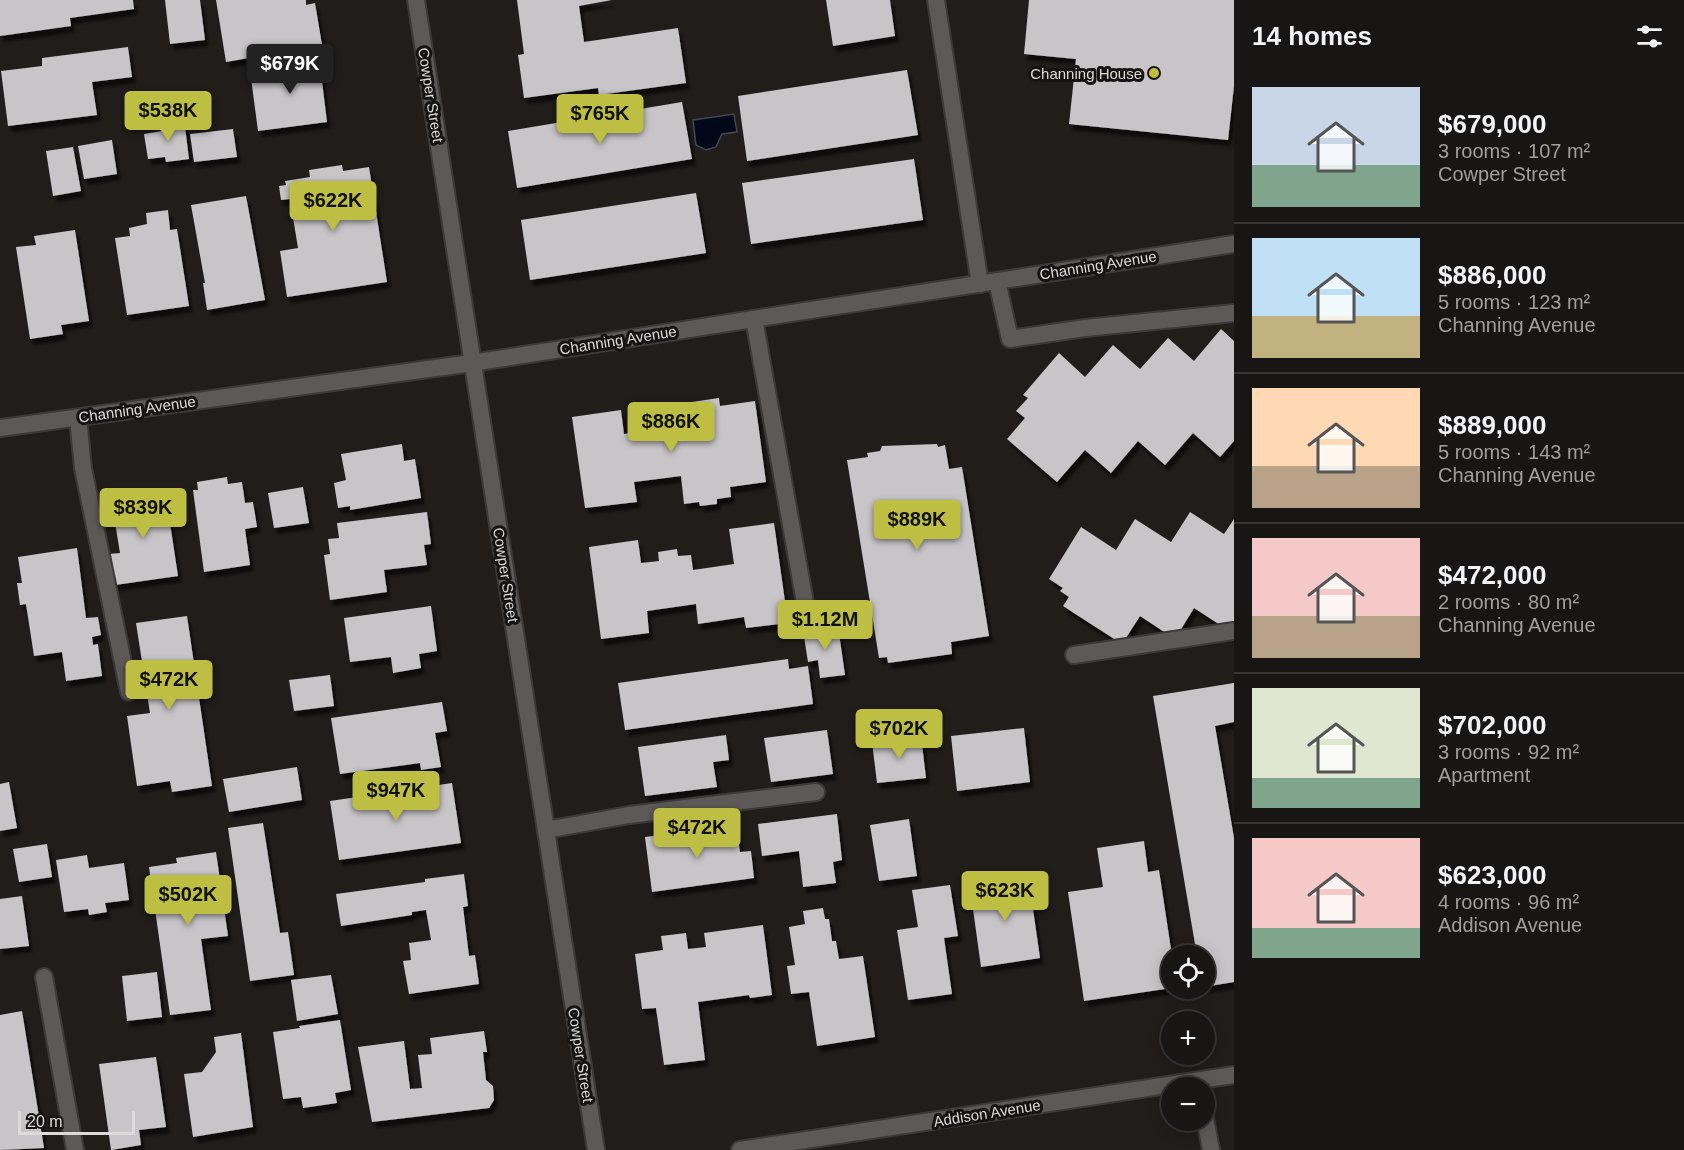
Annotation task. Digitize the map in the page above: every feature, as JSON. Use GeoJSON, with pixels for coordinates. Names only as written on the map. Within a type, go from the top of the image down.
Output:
{"type":"FeatureCollection","features":[{"type":"Feature","properties":{"kind":"street","name":"Cowper Street"},"geometry":{"type":"LineString","coordinates":[[416,0],[596,1150]]}},
{"type":"Feature","properties":{"kind":"street"},"geometry":{"type":"LineString","coordinates":[[936,0],[988,282],[1010,339],[1085,328],[1234,313]]}},
{"type":"Feature","properties":{"kind":"street","name":"Channing Avenue"},"geometry":{"type":"LineString","coordinates":[[0,428],[472,363],[1234,244]]}},
{"type":"Feature","properties":{"kind":"street"},"geometry":{"type":"LineString","coordinates":[[754,319],[806,608]]}},
{"type":"Feature","properties":{"kind":"street"},"geometry":{"type":"LineString","coordinates":[[78,418],[83,468],[129,692]]}},
{"type":"Feature","properties":{"kind":"street"},"geometry":{"type":"LineString","coordinates":[[1074,655],[1234,631]]}},
{"type":"Feature","properties":{"kind":"street"},"geometry":{"type":"LineString","coordinates":[[546,830],[629,815],[816,792]]}},
{"type":"Feature","properties":{"kind":"street"},"geometry":{"type":"LineString","coordinates":[[44,977],[75,1150]]}},
{"type":"Feature","properties":{"kind":"street","name":"Addison Avenue"},"geometry":{"type":"LineString","coordinates":[[1215,1080],[1234,1075]]}},
{"type":"Feature","properties":{"kind":"street","name":"Addison Avenue"},"geometry":{"type":"LineString","coordinates":[[740,1150],[1161,1089]]}},
{"type":"Feature","properties":{"kind":"street"},"geometry":{"type":"LineString","coordinates":[[1207,1131],[1211,1150]]}},
{"type":"Feature","properties":{"kind":"water"},"geometry":{"type":"Polygon","coordinates":[[[734,114],[737,132],[722,134],[716,147],[706,150],[696,145],[693,120],[734,114]]]}},
{"type":"Feature","properties":{"kind":"building"},"geometry":{"type":"Polygon","coordinates":[[[0,0],[133,0],[134,9],[70,18],[71,26],[0,36],[0,0]]]}},
{"type":"Feature","properties":{"kind":"building"},"geometry":{"type":"Polygon","coordinates":[[[165,0],[200,0],[205,40],[170,44],[165,0]]]}},
{"type":"Feature","properties":{"kind":"building"},"geometry":{"type":"Polygon","coordinates":[[[216,0],[306,0],[306,5],[315,3],[322,45],[226,62],[216,0]]]}},
{"type":"Feature","properties":{"kind":"building"},"geometry":{"type":"Polygon","coordinates":[[[517,0],[612,0],[579,6],[584,42],[678,28],[686,83],[599,95],[598,88],[524,98],[518,55],[524,54],[517,0]]]}},
{"type":"Feature","properties":{"kind":"building"},"geometry":{"type":"Polygon","coordinates":[[[826,0],[890,0],[895,36],[833,46],[826,0]]]}},
{"type":"Feature","properties":{"kind":"building","name":"Channing House"},"geometry":{"type":"Polygon","coordinates":[[[1029,0],[1234,0],[1234,86],[1228,140],[1069,124],[1076,59],[1024,54],[1029,0]]]}},
{"type":"Feature","properties":{"kind":"building"},"geometry":{"type":"Polygon","coordinates":[[[128,47],[132,77],[92,82],[97,115],[8,126],[1,71],[42,66],[42,58],[128,47]]]}},
{"type":"Feature","properties":{"kind":"building"},"geometry":{"type":"Polygon","coordinates":[[[319,57],[327,122],[258,131],[251,78],[271,75],[270,63],[319,57]]]}},
{"type":"Feature","properties":{"kind":"building"},"geometry":{"type":"Polygon","coordinates":[[[907,70],[918,135],[747,161],[738,96],[907,70]]]}},
{"type":"Feature","properties":{"kind":"building"},"geometry":{"type":"Polygon","coordinates":[[[682,102],[692,159],[517,188],[508,131],[682,102]]]}},
{"type":"Feature","properties":{"kind":"building"},"geometry":{"type":"Polygon","coordinates":[[[184,119],[189,159],[166,162],[165,157],[148,159],[144,134],[162,131],[161,123],[184,119]]]}},
{"type":"Feature","properties":{"kind":"building"},"geometry":{"type":"Polygon","coordinates":[[[233,129],[237,157],[194,162],[190,134],[233,129]]]}},
{"type":"Feature","properties":{"kind":"building"},"geometry":{"type":"Polygon","coordinates":[[[112,140],[117,174],[84,179],[78,146],[112,140]]]}},
{"type":"Feature","properties":{"kind":"building"},"geometry":{"type":"Polygon","coordinates":[[[73,147],[81,191],[53,196],[46,151],[73,147]]]}},
{"type":"Feature","properties":{"kind":"building"},"geometry":{"type":"Polygon","coordinates":[[[914,159],[923,220],[751,244],[742,183],[914,159]]]}},
{"type":"Feature","properties":{"kind":"building"},"geometry":{"type":"Polygon","coordinates":[[[342,165],[343,171],[369,167],[387,282],[287,297],[280,251],[298,248],[290,199],[281,200],[279,186],[286,185],[285,181],[310,177],[309,170],[342,165]]]}},
{"type":"Feature","properties":{"kind":"building"},"geometry":{"type":"Polygon","coordinates":[[[696,193],[706,253],[530,280],[521,220],[696,193]]]}},
{"type":"Feature","properties":{"kind":"building"},"geometry":{"type":"Polygon","coordinates":[[[246,196],[265,300],[207,310],[203,283],[205,283],[191,205],[246,196]]]}},
{"type":"Feature","properties":{"kind":"building"},"geometry":{"type":"Polygon","coordinates":[[[168,210],[170,230],[177,229],[189,306],[127,315],[115,238],[130,236],[129,228],[147,224],[146,213],[168,210]]]}},
{"type":"Feature","properties":{"kind":"building"},"geometry":{"type":"Polygon","coordinates":[[[75,230],[89,321],[61,325],[63,334],[30,339],[16,247],[36,245],[34,236],[75,230]]]}},
{"type":"Feature","properties":{"kind":"building"},"geometry":{"type":"Polygon","coordinates":[[[1221,329],[1234,341],[1234,441],[1220,457],[1193,433],[1165,465],[1138,441],[1111,473],[1085,450],[1057,482],[1007,439],[1025,418],[1016,411],[1028,398],[1023,395],[1059,353],[1085,377],[1113,345],[1140,369],[1168,338],[1194,361],[1221,329]]]}},
{"type":"Feature","properties":{"kind":"building"},"geometry":{"type":"Polygon","coordinates":[[[719,398],[720,406],[755,401],[766,482],[730,487],[731,497],[717,499],[717,504],[700,506],[699,502],[684,504],[681,476],[634,482],[637,502],[585,508],[572,417],[621,410],[624,434],[674,427],[671,405],[719,398]]]}},
{"type":"Feature","properties":{"kind":"building"},"geometry":{"type":"Polygon","coordinates":[[[402,444],[404,461],[415,459],[421,498],[350,510],[350,506],[338,508],[334,483],[346,480],[341,454],[402,444]]]}},
{"type":"Feature","properties":{"kind":"building"},"geometry":{"type":"Polygon","coordinates":[[[937,444],[938,447],[945,445],[949,469],[962,467],[989,636],[951,642],[952,654],[888,663],[887,657],[879,658],[847,460],[868,457],[867,453],[880,451],[882,446],[937,444]]]}},
{"type":"Feature","properties":{"kind":"building"},"geometry":{"type":"Polygon","coordinates":[[[227,477],[228,484],[242,482],[245,503],[253,502],[257,527],[245,529],[250,565],[204,572],[193,490],[198,490],[197,482],[227,477]]]}},
{"type":"Feature","properties":{"kind":"building"},"geometry":{"type":"Polygon","coordinates":[[[303,487],[309,523],[274,528],[268,493],[303,487]]]}},
{"type":"Feature","properties":{"kind":"building"},"geometry":{"type":"Polygon","coordinates":[[[165,490],[178,576],[115,585],[109,554],[120,553],[111,498],[165,490]]]}},
{"type":"Feature","properties":{"kind":"building"},"geometry":{"type":"Polygon","coordinates":[[[427,512],[431,544],[424,545],[427,565],[384,570],[387,592],[330,600],[324,555],[330,554],[328,539],[339,538],[337,523],[427,512]]]}},
{"type":"Feature","properties":{"kind":"building"},"geometry":{"type":"Polygon","coordinates":[[[1190,512],[1224,534],[1234,519],[1234,622],[1228,630],[1194,608],[1175,639],[1140,616],[1122,644],[1063,606],[1069,597],[1060,591],[1063,588],[1049,579],[1081,527],[1116,550],[1135,519],[1171,542],[1190,512]]]}},
{"type":"Feature","properties":{"kind":"building"},"geometry":{"type":"Polygon","coordinates":[[[774,523],[788,623],[746,628],[744,617],[698,624],[696,604],[647,611],[649,633],[601,639],[589,547],[638,540],[641,563],[659,561],[658,552],[677,549],[678,556],[691,555],[693,570],[734,564],[729,529],[774,523]]]}},
{"type":"Feature","properties":{"kind":"building"},"geometry":{"type":"Polygon","coordinates":[[[77,548],[86,618],[98,617],[101,635],[92,637],[93,645],[98,644],[102,676],[66,681],[62,652],[34,656],[26,604],[20,605],[17,583],[22,583],[18,557],[77,548]]]}},
{"type":"Feature","properties":{"kind":"building"},"geometry":{"type":"Polygon","coordinates":[[[431,606],[437,651],[419,654],[421,668],[393,673],[391,657],[350,662],[344,618],[431,606]]]}},
{"type":"Feature","properties":{"kind":"building"},"geometry":{"type":"Polygon","coordinates":[[[187,616],[212,786],[172,792],[170,781],[137,786],[127,716],[150,713],[136,623],[187,616]]]}},
{"type":"Feature","properties":{"kind":"building"},"geometry":{"type":"Polygon","coordinates":[[[838,626],[845,675],[820,678],[818,660],[808,662],[803,630],[838,626]]]}},
{"type":"Feature","properties":{"kind":"building"},"geometry":{"type":"Polygon","coordinates":[[[788,659],[789,669],[808,666],[813,704],[625,730],[618,683],[788,659]]]}},
{"type":"Feature","properties":{"kind":"building"},"geometry":{"type":"Polygon","coordinates":[[[330,675],[334,706],[294,711],[289,680],[330,675]]]}},
{"type":"Feature","properties":{"kind":"building"},"geometry":{"type":"Polygon","coordinates":[[[1234,683],[1234,722],[1215,726],[1234,838],[1234,982],[1215,985],[1215,945],[1195,945],[1153,696],[1234,683]]]}},
{"type":"Feature","properties":{"kind":"building"},"geometry":{"type":"Polygon","coordinates":[[[442,702],[447,731],[435,733],[441,767],[421,770],[420,763],[340,774],[331,718],[442,702]]]}},
{"type":"Feature","properties":{"kind":"building"},"geometry":{"type":"Polygon","coordinates":[[[1024,728],[1030,782],[957,791],[951,736],[1024,728]]]}},
{"type":"Feature","properties":{"kind":"building"},"geometry":{"type":"Polygon","coordinates":[[[827,730],[833,774],[771,782],[764,738],[827,730]]]}},
{"type":"Feature","properties":{"kind":"building"},"geometry":{"type":"Polygon","coordinates":[[[726,735],[729,760],[713,762],[717,787],[645,796],[638,747],[726,735]]]}},
{"type":"Feature","properties":{"kind":"building"},"geometry":{"type":"Polygon","coordinates":[[[921,736],[926,778],[877,783],[872,742],[921,736]]]}},
{"type":"Feature","properties":{"kind":"building"},"geometry":{"type":"Polygon","coordinates":[[[297,767],[302,800],[229,812],[223,779],[297,767]]]}},
{"type":"Feature","properties":{"kind":"building"},"geometry":{"type":"Polygon","coordinates":[[[9,782],[17,828],[0,831],[0,784],[9,782]]]}},
{"type":"Feature","properties":{"kind":"building"},"geometry":{"type":"Polygon","coordinates":[[[452,783],[461,843],[339,860],[330,801],[452,783]]]}},
{"type":"Feature","properties":{"kind":"building"},"geometry":{"type":"Polygon","coordinates":[[[837,814],[842,860],[833,862],[836,883],[803,887],[799,851],[762,856],[758,824],[837,814]]]}},
{"type":"Feature","properties":{"kind":"building"},"geometry":{"type":"Polygon","coordinates":[[[909,819],[917,876],[879,881],[870,825],[909,819]]]}},
{"type":"Feature","properties":{"kind":"building"},"geometry":{"type":"Polygon","coordinates":[[[263,823],[280,933],[288,932],[294,975],[250,981],[228,828],[263,823]]]}},
{"type":"Feature","properties":{"kind":"building"},"geometry":{"type":"Polygon","coordinates":[[[736,825],[740,852],[751,851],[754,878],[652,892],[645,837],[736,825]]]}},
{"type":"Feature","properties":{"kind":"building"},"geometry":{"type":"Polygon","coordinates":[[[1144,841],[1148,872],[1159,870],[1170,945],[1161,945],[1161,990],[1084,1001],[1068,892],[1103,887],[1097,848],[1144,841]]]}},
{"type":"Feature","properties":{"kind":"building"},"geometry":{"type":"Polygon","coordinates":[[[47,844],[52,877],[19,882],[13,849],[47,844]]]}},
{"type":"Feature","properties":{"kind":"building"},"geometry":{"type":"Polygon","coordinates":[[[216,852],[228,936],[201,939],[211,1010],[170,1015],[149,867],[177,863],[176,858],[216,852]]]}},
{"type":"Feature","properties":{"kind":"building"},"geometry":{"type":"Polygon","coordinates":[[[87,855],[89,868],[124,863],[129,900],[105,903],[107,912],[89,915],[88,909],[64,912],[56,860],[87,855]]]}},
{"type":"Feature","properties":{"kind":"building"},"geometry":{"type":"Polygon","coordinates":[[[1021,872],[1025,903],[1032,902],[1040,958],[981,967],[973,909],[982,908],[977,879],[1021,872]]]}},
{"type":"Feature","properties":{"kind":"building"},"geometry":{"type":"Polygon","coordinates":[[[464,874],[468,906],[463,907],[469,956],[475,955],[479,984],[409,994],[403,961],[411,960],[409,943],[431,940],[426,910],[412,912],[412,915],[341,926],[336,894],[425,882],[425,879],[464,874]]]}},
{"type":"Feature","properties":{"kind":"building"},"geometry":{"type":"Polygon","coordinates":[[[950,885],[958,936],[944,938],[952,994],[908,1000],[897,930],[918,927],[912,890],[950,885]]]}},
{"type":"Feature","properties":{"kind":"building"},"geometry":{"type":"Polygon","coordinates":[[[22,896],[29,946],[0,949],[0,899],[22,896]]]}},
{"type":"Feature","properties":{"kind":"building"},"geometry":{"type":"Polygon","coordinates":[[[823,908],[825,919],[829,919],[832,941],[836,941],[839,959],[863,956],[875,1037],[817,1046],[809,992],[791,994],[787,966],[795,965],[789,927],[805,924],[803,911],[823,908]]]}},
{"type":"Feature","properties":{"kind":"building"},"geometry":{"type":"Polygon","coordinates":[[[763,925],[772,995],[750,998],[749,995],[698,1002],[705,1060],[664,1065],[656,1008],[642,1009],[635,954],[663,950],[661,936],[686,933],[688,949],[706,947],[704,933],[763,925]]]}},
{"type":"Feature","properties":{"kind":"building"},"geometry":{"type":"Polygon","coordinates":[[[157,972],[162,1017],[127,1021],[122,976],[157,972]]]}},
{"type":"Feature","properties":{"kind":"building"},"geometry":{"type":"Polygon","coordinates":[[[331,975],[338,1014],[297,1021],[291,980],[331,975]]]}},
{"type":"Feature","properties":{"kind":"building"},"geometry":{"type":"Polygon","coordinates":[[[22,1011],[44,1148],[0,1150],[0,1015],[22,1011]]]}},
{"type":"Feature","properties":{"kind":"building"},"geometry":{"type":"Polygon","coordinates":[[[340,1020],[351,1090],[335,1093],[337,1103],[303,1108],[301,1097],[283,1099],[273,1032],[340,1020]]]}},
{"type":"Feature","properties":{"kind":"building"},"geometry":{"type":"Polygon","coordinates":[[[484,1031],[487,1052],[483,1052],[486,1080],[493,1086],[494,1100],[489,1108],[372,1122],[358,1047],[404,1041],[410,1089],[422,1088],[418,1055],[432,1054],[430,1038],[484,1031]]]}},
{"type":"Feature","properties":{"kind":"building"},"geometry":{"type":"Polygon","coordinates":[[[241,1033],[253,1127],[193,1137],[184,1074],[202,1072],[216,1052],[214,1037],[241,1033]]]}},
{"type":"Feature","properties":{"kind":"building"},"geometry":{"type":"Polygon","coordinates":[[[156,1057],[166,1127],[139,1130],[141,1145],[111,1150],[99,1064],[156,1057]]]}},
{"type":"Feature","properties":{"kind":"place","name":"Channing House"},"geometry":{"type":"Point","coordinates":[1154,73]}}]}
